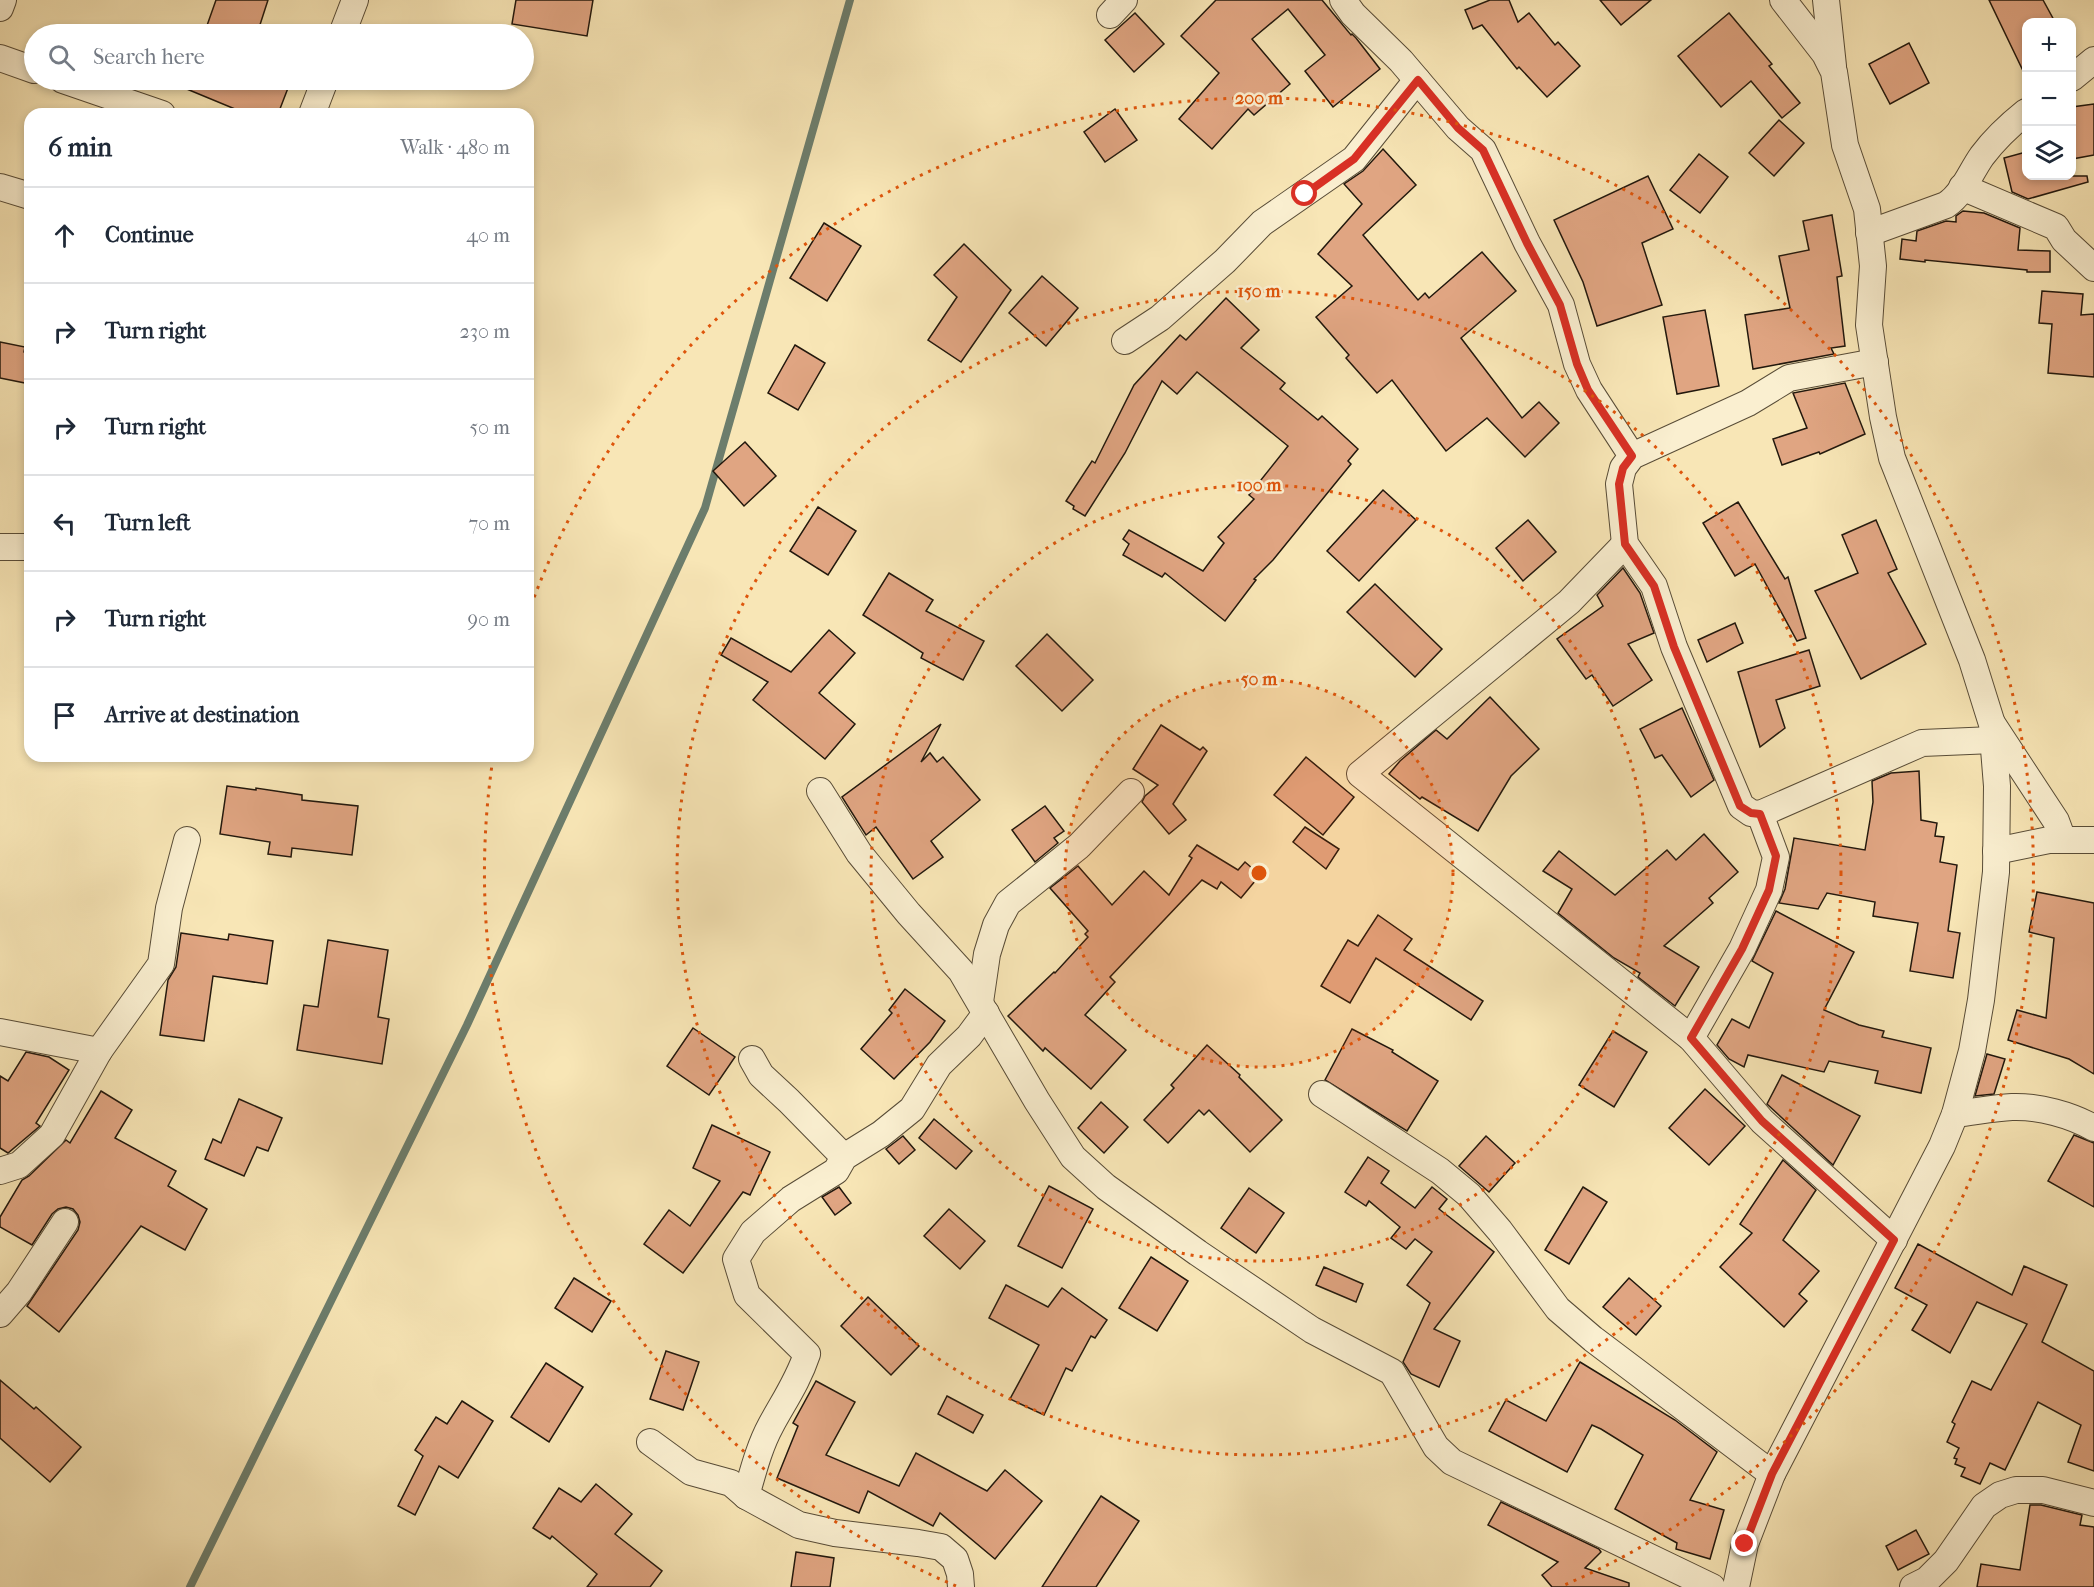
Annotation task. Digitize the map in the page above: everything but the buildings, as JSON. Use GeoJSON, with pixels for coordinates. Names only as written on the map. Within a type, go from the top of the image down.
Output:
{"type":"FeatureCollection","features":[{"type":"Feature","properties":{"kind":"street"},"geometry":{"type":"LineString","coordinates":[[0,8],[3,0]]}},
{"type":"Feature","properties":{"kind":"street"},"geometry":{"type":"LineString","coordinates":[[346,24],[355,0]]}},
{"type":"Feature","properties":{"kind":"street"},"geometry":{"type":"LineString","coordinates":[[1343,0],[1353,14],[1401,61],[1458,128],[1483,150],[1527,243],[1560,305],[1577,364],[1588,390],[1632,456]]}},
{"type":"Feature","properties":{"kind":"street"},"geometry":{"type":"LineString","coordinates":[[1782,0],[1825,54],[1834,72]]}},
{"type":"Feature","properties":{"kind":"street"},"geometry":{"type":"LineString","coordinates":[[1736,1587],[1745,1544],[1772,1474],[1942,1146],[1955,1114],[1972,1051],[1981,1000],[1996,872],[1997,786],[1993,732],[1972,660],[1892,458],[1883,417],[1869,325],[1873,266],[1867,209],[1845,145],[1826,0]]}},
{"type":"Feature","properties":{"kind":"street"},"geometry":{"type":"LineString","coordinates":[[0,57],[24,66]]}},
{"type":"Feature","properties":{"kind":"street"},"geometry":{"type":"LineString","coordinates":[[2076,75],[2094,60]]}},
{"type":"Feature","properties":{"kind":"street"},"geometry":{"type":"LineString","coordinates":[[1125,341],[1160,318],[1225,261],[1262,223],[1354,159],[1418,80]]}},
{"type":"Feature","properties":{"kind":"street"},"geometry":{"type":"LineString","coordinates":[[92,90],[145,108]]}},
{"type":"Feature","properties":{"kind":"street"},"geometry":{"type":"LineString","coordinates":[[314,108],[321,90]]}},
{"type":"Feature","properties":{"kind":"street"},"geometry":{"type":"LineString","coordinates":[[1869,233],[1946,205],[1955,199],[1983,155],[2022,115]]}},
{"type":"Feature","properties":{"kind":"street"},"geometry":{"type":"LineString","coordinates":[[0,187],[24,194]]}},
{"type":"Feature","properties":{"kind":"street"},"geometry":{"type":"LineString","coordinates":[[1962,188],[2056,226],[2064,240],[2094,268]]}},
{"type":"Feature","properties":{"kind":"street"},"geometry":{"type":"LineString","coordinates":[[1875,362],[1789,378],[1748,403],[1632,456],[1623,468],[1619,484],[1625,544],[1654,586],[1674,647],[1740,806],[1751,813],[1760,814],[1922,743],[1993,732]]}},
{"type":"Feature","properties":{"kind":"street"},"geometry":{"type":"LineString","coordinates":[[1625,544],[1569,602],[1359,774],[1691,1038],[1762,1121],[1894,1240]]}},
{"type":"Feature","properties":{"kind":"street"},"geometry":{"type":"LineString","coordinates":[[0,546],[24,547]]}},
{"type":"Feature","properties":{"kind":"street"},"geometry":{"type":"LineString","coordinates":[[1993,732],[2056,821],[2063,840]]}},
{"type":"Feature","properties":{"kind":"street"},"geometry":{"type":"LineString","coordinates":[[820,791],[859,854],[961,971],[1037,1101],[1073,1156],[1106,1187],[1245,1286],[1312,1330],[1392,1372],[1436,1447],[1452,1462],[1712,1587]]}},
{"type":"Feature","properties":{"kind":"street"},"geometry":{"type":"LineString","coordinates":[[746,1496],[770,1427],[800,1376],[807,1354],[747,1294],[736,1259],[753,1232],[791,1200],[836,1172],[844,1157],[881,1134],[912,1109],[939,1065],[969,1036],[983,1008],[987,954],[996,925],[1008,903],[1079,846],[1131,792]]}},
{"type":"Feature","properties":{"kind":"street"},"geometry":{"type":"LineString","coordinates":[[1691,1038],[1742,949],[1769,890],[1776,856],[1760,814]]}},
{"type":"Feature","properties":{"kind":"street"},"geometry":{"type":"LineString","coordinates":[[0,1171],[19,1165],[52,1135],[99,1051],[161,964],[169,908],[187,840]]}},
{"type":"Feature","properties":{"kind":"street"},"geometry":{"type":"LineString","coordinates":[[1996,851],[2049,840],[2094,840]]}},
{"type":"Feature","properties":{"kind":"street"},"geometry":{"type":"LineString","coordinates":[[0,1032],[99,1051]]}},
{"type":"Feature","properties":{"kind":"street"},"geometry":{"type":"LineString","coordinates":[[752,1059],[760,1075],[844,1157]]}},
{"type":"Feature","properties":{"kind":"street"},"geometry":{"type":"LineString","coordinates":[[1322,1094],[1440,1172],[1469,1195],[1500,1231],[1558,1309],[1593,1339],[1772,1474]]}},
{"type":"Feature","properties":{"kind":"street"},"geometry":{"type":"LineString","coordinates":[[1955,1114],[2013,1107],[2077,1119],[2094,1128]]}},
{"type":"Feature","properties":{"kind":"street"},"geometry":{"type":"LineString","coordinates":[[0,1314],[18,1292],[65,1222]]}},
{"type":"Feature","properties":{"kind":"street"},"geometry":{"type":"LineString","coordinates":[[650,1442],[691,1472],[731,1483],[746,1496],[800,1525],[835,1533],[941,1547],[955,1559],[961,1587]]}},
{"type":"Feature","properties":{"kind":"street"},"geometry":{"type":"LineString","coordinates":[[1913,1587],[1927,1580],[1946,1561],[1984,1506],[2000,1495],[2016,1490],[2043,1490],[2094,1503]]}},
{"type":"Feature","properties":{"kind":"waterway"},"geometry":{"type":"LineString","coordinates":[[190,1587],[467,1025],[705,508],[850,0]]}},
{"type":"Feature","properties":{"kind":"route"},"geometry":{"type":"LineString","coordinates":[[1305,194],[1354,159],[1418,80],[1458,128],[1483,150],[1527,243],[1560,305],[1577,364],[1588,390],[1632,456],[1623,468],[1619,484],[1625,544],[1654,586],[1674,647],[1740,806],[1751,813],[1760,814],[1776,856],[1769,890],[1742,949],[1691,1038],[1762,1121],[1894,1240],[1772,1474],[1745,1544]]}}]}
